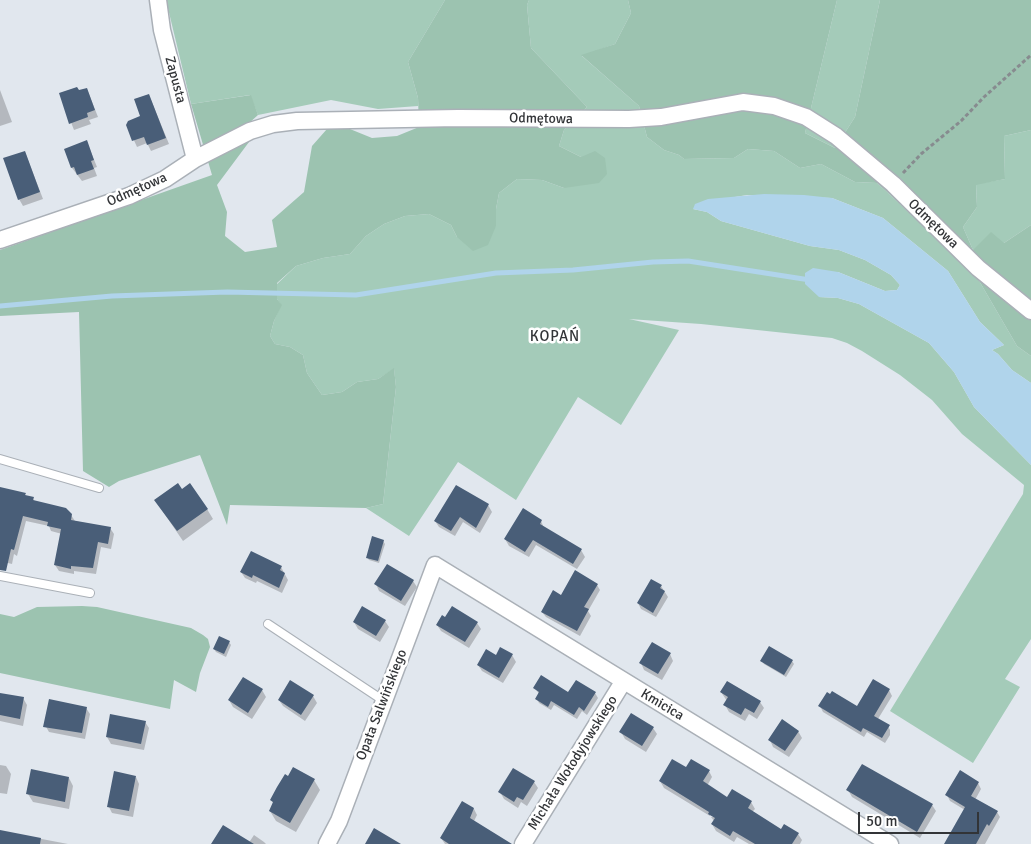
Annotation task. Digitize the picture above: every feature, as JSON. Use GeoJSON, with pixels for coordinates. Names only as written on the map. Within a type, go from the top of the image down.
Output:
{"type":"FeatureCollection","features":[{"type":"Feature","properties":{"kind":"street","name":"Zapusta"},"geometry":{"type":"LineString","coordinates":[[158,0],[162,30],[195,159]]}},
{"type":"Feature","properties":{"kind":"street","name":"Odmętowa"},"geometry":{"type":"LineString","coordinates":[[0,240],[129,196],[165,179],[195,159],[250,131],[273,124],[298,121],[458,118],[629,119],[661,117],[743,102],[774,106],[806,117],[836,136],[893,184],[978,268],[1031,311]]}},
{"type":"Feature","properties":{"kind":"street","name":"Kmicica"},"geometry":{"type":"LineString","coordinates":[[435,565],[890,844]]}},
{"type":"Feature","properties":{"kind":"street","name":"Opata Salwińskiego"},"geometry":{"type":"LineString","coordinates":[[327,844],[339,821],[435,565]]}},
{"type":"Feature","properties":{"kind":"street","name":"Michała Wołodyjowskiego"},"geometry":{"type":"LineString","coordinates":[[523,844],[623,682]]}},
{"type":"Feature","properties":{"kind":"lane"},"geometry":{"type":"LineString","coordinates":[[0,459],[99,488]]}},
{"type":"Feature","properties":{"kind":"lane"},"geometry":{"type":"LineString","coordinates":[[0,576],[90,592]]}},
{"type":"Feature","properties":{"kind":"lane"},"geometry":{"type":"LineString","coordinates":[[268,624],[384,700]]}},
{"type":"Feature","properties":{"kind":"path"},"geometry":{"type":"LineString","coordinates":[[893,184],[921,154],[961,121],[984,97],[1031,55]]}},
{"type":"Feature","properties":{"kind":"green space"},"geometry":{"type":"Polygon","coordinates":[[[166,0],[445,0],[408,62],[418,98],[418,106],[378,109],[331,100],[258,115],[250,95],[191,104],[166,0]]]}},
{"type":"Feature","properties":{"kind":"green space"},"geometry":{"type":"Polygon","coordinates":[[[445,0],[529,0],[527,5],[531,48],[587,107],[564,130],[559,146],[581,157],[595,151],[605,158],[607,174],[599,183],[564,188],[542,180],[517,179],[499,193],[496,209],[496,226],[488,245],[473,251],[457,237],[451,225],[429,214],[405,216],[384,224],[366,236],[350,254],[323,258],[296,266],[277,283],[277,299],[282,305],[274,321],[270,336],[275,344],[290,347],[303,355],[307,373],[322,395],[342,392],[357,382],[378,379],[394,368],[396,387],[383,504],[366,508],[230,505],[227,525],[200,455],[119,481],[109,487],[83,471],[79,312],[0,316],[0,250],[212,175],[191,104],[251,95],[258,115],[248,124],[249,142],[217,185],[227,212],[225,236],[245,252],[277,247],[272,220],[304,192],[312,146],[327,129],[345,127],[372,138],[397,136],[419,127],[418,98],[408,62],[445,0]]]}},
{"type":"Feature","properties":{"kind":"green space"},"geometry":{"type":"Polygon","coordinates":[[[529,0],[628,0],[631,13],[615,44],[582,56],[639,106],[647,137],[664,150],[679,155],[684,159],[734,158],[748,149],[774,151],[800,168],[821,164],[855,182],[877,183],[974,272],[1017,346],[1031,356],[1031,383],[1012,370],[992,350],[1004,345],[980,322],[948,271],[883,218],[832,198],[747,195],[729,198],[693,209],[707,212],[721,221],[810,246],[839,250],[865,260],[891,275],[900,285],[897,290],[885,291],[838,272],[819,297],[838,298],[859,304],[929,343],[954,372],[974,407],[1031,465],[1031,639],[1005,679],[1020,687],[973,763],[890,711],[1023,494],[1024,485],[962,434],[932,400],[900,375],[847,343],[832,338],[701,324],[629,319],[679,330],[621,425],[578,397],[516,500],[458,462],[409,536],[366,508],[383,504],[396,387],[394,369],[378,379],[357,382],[342,392],[322,395],[307,373],[303,355],[290,347],[275,344],[270,336],[281,305],[277,299],[277,284],[296,266],[323,258],[350,254],[366,236],[384,224],[405,216],[429,214],[451,225],[457,237],[496,226],[496,209],[499,193],[517,179],[542,180],[564,188],[581,157],[559,146],[564,130],[587,107],[531,48],[527,5],[529,0]]]}},
{"type":"Feature","properties":{"kind":"green space"},"geometry":{"type":"Polygon","coordinates":[[[628,0],[837,0],[805,133],[835,148],[855,117],[880,0],[1031,0],[1031,130],[1004,136],[1005,179],[976,185],[977,207],[963,227],[973,250],[991,232],[1004,243],[1031,225],[1031,356],[1017,346],[974,272],[877,183],[855,182],[821,164],[800,168],[774,151],[748,149],[734,158],[684,159],[679,155],[664,150],[647,137],[639,106],[581,55],[615,44],[631,13],[628,0]]]}},
{"type":"Feature","properties":{"kind":"green space"},"geometry":{"type":"Polygon","coordinates":[[[837,0],[880,0],[855,117],[835,148],[805,133],[837,0]]]}},
{"type":"Feature","properties":{"kind":"green space"},"geometry":{"type":"Polygon","coordinates":[[[1031,130],[1031,225],[1004,243],[973,250],[963,227],[977,207],[976,184],[1005,179],[1004,136],[1031,130]]]}},
{"type":"Feature","properties":{"kind":"green space"},"geometry":{"type":"Polygon","coordinates":[[[37,607],[97,607],[191,628],[203,635],[208,639],[210,647],[200,673],[196,692],[174,680],[170,709],[0,673],[0,614],[14,617],[37,607]]]}},
{"type":"Feature","properties":{"kind":"water"},"geometry":{"type":"Polygon","coordinates":[[[764,194],[832,198],[883,218],[948,271],[980,322],[1004,345],[992,350],[1012,370],[1031,383],[1031,465],[974,407],[954,372],[929,343],[859,304],[838,298],[819,297],[805,284],[805,273],[813,268],[838,272],[885,291],[897,290],[900,285],[891,275],[865,260],[839,250],[810,246],[721,221],[707,212],[693,209],[695,204],[708,199],[764,194]]]}},
{"type":"Feature","properties":{"kind":"building"},"geometry":{"type":"Polygon","coordinates":[[[77,87],[79,90],[87,88],[95,110],[87,113],[88,117],[69,124],[59,93],[77,87]]]}},
{"type":"Feature","properties":{"kind":"building"},"geometry":{"type":"Polygon","coordinates":[[[149,94],[166,138],[147,145],[144,137],[132,141],[126,125],[128,121],[140,116],[134,99],[149,94]]]}},
{"type":"Feature","properties":{"kind":"building"},"geometry":{"type":"Polygon","coordinates":[[[87,140],[94,160],[91,161],[94,169],[77,175],[74,167],[71,168],[64,149],[87,140]]]}},
{"type":"Feature","properties":{"kind":"building"},"geometry":{"type":"Polygon","coordinates":[[[25,151],[40,192],[18,200],[3,158],[25,151]]]}},
{"type":"Feature","properties":{"kind":"building"},"geometry":{"type":"Polygon","coordinates":[[[178,483],[182,489],[190,483],[208,509],[177,531],[154,500],[178,483]]]}},
{"type":"Feature","properties":{"kind":"building"},"geometry":{"type":"Polygon","coordinates":[[[456,485],[489,504],[476,528],[460,517],[451,531],[434,521],[456,485]]]}},
{"type":"Feature","properties":{"kind":"building"},"geometry":{"type":"Polygon","coordinates":[[[0,487],[26,493],[25,495],[34,497],[33,500],[66,508],[72,514],[71,520],[111,527],[108,544],[98,542],[93,568],[71,566],[71,569],[54,565],[61,529],[47,526],[48,522],[23,516],[14,550],[11,549],[6,571],[0,570],[0,487]]]}},
{"type":"Feature","properties":{"kind":"building"},"geometry":{"type":"Polygon","coordinates":[[[523,508],[542,520],[540,524],[582,549],[573,564],[533,540],[525,552],[504,539],[523,508]]]}},
{"type":"Feature","properties":{"kind":"building"},"geometry":{"type":"Polygon","coordinates":[[[372,536],[384,540],[378,561],[366,558],[372,536]]]}},
{"type":"Feature","properties":{"kind":"building"},"geometry":{"type":"Polygon","coordinates":[[[251,551],[282,566],[280,570],[285,573],[279,588],[253,575],[252,578],[240,572],[251,551]]]}},
{"type":"Feature","properties":{"kind":"building"},"geometry":{"type":"Polygon","coordinates":[[[387,564],[414,580],[401,601],[374,584],[387,564]]]}},
{"type":"Feature","properties":{"kind":"building"},"geometry":{"type":"Polygon","coordinates":[[[575,570],[598,584],[584,607],[589,609],[577,631],[541,612],[553,590],[561,595],[575,570]]]}},
{"type":"Feature","properties":{"kind":"building"},"geometry":{"type":"Polygon","coordinates":[[[651,579],[662,585],[660,588],[665,591],[653,613],[637,603],[651,579]]]}},
{"type":"Feature","properties":{"kind":"building"},"geometry":{"type":"Polygon","coordinates":[[[362,606],[386,620],[376,636],[353,622],[362,606]]]}},
{"type":"Feature","properties":{"kind":"building"},"geometry":{"type":"Polygon","coordinates":[[[452,606],[478,622],[465,642],[436,625],[442,615],[445,617],[452,606]]]}},
{"type":"Feature","properties":{"kind":"building"},"geometry":{"type":"Polygon","coordinates":[[[219,636],[230,641],[224,654],[213,649],[219,636]]]}},
{"type":"Feature","properties":{"kind":"building"},"geometry":{"type":"Polygon","coordinates":[[[652,642],[671,653],[658,674],[639,663],[652,642]]]}},
{"type":"Feature","properties":{"kind":"building"},"geometry":{"type":"Polygon","coordinates":[[[769,646],[793,660],[784,675],[760,661],[769,646]]]}},
{"type":"Feature","properties":{"kind":"building"},"geometry":{"type":"Polygon","coordinates":[[[500,647],[513,654],[499,678],[477,665],[486,649],[496,655],[500,647]]]}},
{"type":"Feature","properties":{"kind":"building"},"geometry":{"type":"Polygon","coordinates":[[[541,675],[568,692],[576,680],[596,692],[584,711],[579,707],[574,715],[551,701],[548,707],[535,699],[539,692],[533,688],[541,675]]]}},
{"type":"Feature","properties":{"kind":"building"},"geometry":{"type":"Polygon","coordinates":[[[243,677],[263,689],[248,713],[228,700],[243,677]]]}},
{"type":"Feature","properties":{"kind":"building"},"geometry":{"type":"Polygon","coordinates":[[[873,679],[890,689],[874,716],[890,725],[882,738],[863,728],[861,732],[818,706],[827,692],[830,694],[832,691],[857,706],[873,679]]]}},
{"type":"Feature","properties":{"kind":"building"},"geometry":{"type":"Polygon","coordinates":[[[290,680],[314,695],[301,715],[278,700],[290,680]]]}},
{"type":"Feature","properties":{"kind":"building"},"geometry":{"type":"Polygon","coordinates":[[[727,681],[761,701],[754,713],[745,708],[741,715],[723,705],[728,697],[720,692],[727,681]]]}},
{"type":"Feature","properties":{"kind":"building"},"geometry":{"type":"Polygon","coordinates":[[[0,693],[24,697],[20,719],[0,715],[0,693]]]}},
{"type":"Feature","properties":{"kind":"building"},"geometry":{"type":"Polygon","coordinates":[[[49,699],[87,707],[82,733],[43,727],[49,699]]]}},
{"type":"Feature","properties":{"kind":"building"},"geometry":{"type":"Polygon","coordinates":[[[631,713],[654,727],[642,746],[619,732],[631,713]]]}},
{"type":"Feature","properties":{"kind":"building"},"geometry":{"type":"Polygon","coordinates":[[[110,714],[146,721],[141,744],[106,737],[110,714]]]}},
{"type":"Feature","properties":{"kind":"building"},"geometry":{"type":"Polygon","coordinates":[[[782,719],[799,731],[785,751],[768,740],[782,719]]]}},
{"type":"Feature","properties":{"kind":"building"},"geometry":{"type":"Polygon","coordinates":[[[672,759],[686,767],[691,759],[710,770],[703,781],[727,797],[732,789],[752,801],[748,808],[781,829],[784,824],[799,833],[792,844],[755,844],[733,831],[730,836],[711,824],[715,818],[708,814],[709,812],[659,781],[672,759]]]}},
{"type":"Feature","properties":{"kind":"building"},"geometry":{"type":"Polygon","coordinates":[[[862,764],[933,804],[917,832],[846,790],[862,764]]]}},
{"type":"Feature","properties":{"kind":"building"},"geometry":{"type":"Polygon","coordinates":[[[293,767],[315,779],[290,823],[269,811],[273,802],[270,800],[277,787],[285,774],[288,776],[293,767]]]}},
{"type":"Feature","properties":{"kind":"building"},"geometry":{"type":"Polygon","coordinates":[[[513,768],[535,781],[523,800],[517,797],[514,802],[498,792],[513,768]]]}},
{"type":"Feature","properties":{"kind":"building"},"geometry":{"type":"Polygon","coordinates":[[[31,769],[69,777],[65,802],[26,794],[31,769]]]}},
{"type":"Feature","properties":{"kind":"building"},"geometry":{"type":"Polygon","coordinates":[[[960,770],[979,782],[971,796],[998,811],[989,826],[987,824],[976,844],[944,844],[965,807],[945,795],[960,770]]]}},
{"type":"Feature","properties":{"kind":"building"},"geometry":{"type":"Polygon","coordinates":[[[114,771],[136,776],[129,811],[107,807],[114,771]]]}},
{"type":"Feature","properties":{"kind":"building"},"geometry":{"type":"Polygon","coordinates":[[[462,801],[474,808],[470,818],[512,844],[449,844],[440,838],[462,801]]]}},
{"type":"Feature","properties":{"kind":"building"},"geometry":{"type":"Polygon","coordinates":[[[223,825],[254,844],[211,844],[223,825]]]}},
{"type":"Feature","properties":{"kind":"building"},"geometry":{"type":"Polygon","coordinates":[[[374,828],[401,844],[365,844],[374,828]]]}},
{"type":"Feature","properties":{"kind":"building"},"geometry":{"type":"Polygon","coordinates":[[[0,830],[41,838],[40,844],[0,844],[0,830]]]}},
{"type":"Feature","properties":{"kind":"waterway"},"geometry":{"type":"LineString","coordinates":[[0,306],[112,296],[227,292],[356,295],[496,273],[573,270],[653,262],[688,261],[810,280]]}},
{"type":"Feature","properties":{"kind":"district","name":"KOPAŃ"},"geometry":{"type":"Point","coordinates":[555,337]}}]}
